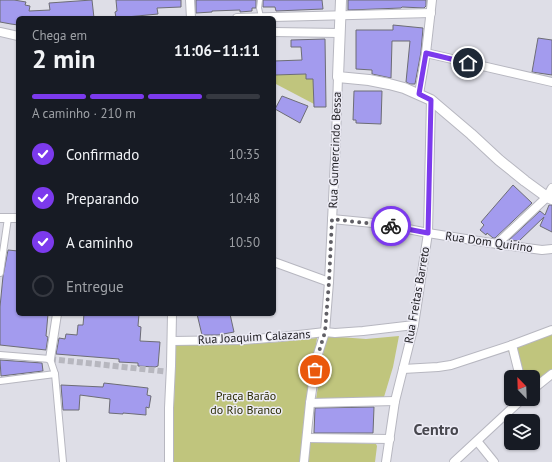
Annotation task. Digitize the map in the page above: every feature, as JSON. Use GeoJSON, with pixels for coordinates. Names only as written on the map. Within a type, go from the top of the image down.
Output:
{"type":"FeatureCollection","features":[{"type":"Feature","properties":{"kind":"street"},"geometry":{"type":"LineString","coordinates":[[190,0],[191,16]]}},
{"type":"Feature","properties":{"kind":"street","name":"Rua Gumercindo Bessa"},"geometry":{"type":"LineString","coordinates":[[325,332],[336,139],[341,0]]}},
{"type":"Feature","properties":{"kind":"street"},"geometry":{"type":"LineString","coordinates":[[419,94],[426,53],[432,0]]}},
{"type":"Feature","properties":{"kind":"street"},"geometry":{"type":"LineString","coordinates":[[276,18],[431,13]]}},
{"type":"Feature","properties":{"kind":"street"},"geometry":{"type":"LineString","coordinates":[[0,32],[16,36]]}},
{"type":"Feature","properties":{"kind":"street"},"geometry":{"type":"LineString","coordinates":[[276,32],[340,33]]}},
{"type":"Feature","properties":{"kind":"street"},"geometry":{"type":"LineString","coordinates":[[426,53],[552,82]]}},
{"type":"Feature","properties":{"kind":"street"},"geometry":{"type":"LineString","coordinates":[[338,77],[389,84],[404,88],[431,100],[525,181],[550,195],[497,244]]}},
{"type":"Feature","properties":{"kind":"street","name":"Rua Freitas Barreto"},"geometry":{"type":"LineString","coordinates":[[386,462],[395,401],[414,325],[428,233],[431,100]]}},
{"type":"Feature","properties":{"kind":"street"},"geometry":{"type":"LineString","coordinates":[[0,273],[4,218],[16,218]]}},
{"type":"Feature","properties":{"kind":"street","name":"Rua Dom Quirino"},"geometry":{"type":"LineString","coordinates":[[332,219],[382,224],[497,244],[542,250],[552,249]]}},
{"type":"Feature","properties":{"kind":"street"},"geometry":{"type":"LineString","coordinates":[[276,263],[329,282]]}},
{"type":"Feature","properties":{"kind":"street"},"geometry":{"type":"LineString","coordinates":[[57,316],[50,359],[55,374],[63,462]]}},
{"type":"Feature","properties":{"kind":"street"},"geometry":{"type":"LineString","coordinates":[[169,462],[172,316]]}},
{"type":"Feature","properties":{"kind":"street"},"geometry":{"type":"LineString","coordinates":[[325,332],[363,332],[414,325]]}},
{"type":"Feature","properties":{"kind":"street"},"geometry":{"type":"LineString","coordinates":[[403,369],[451,365],[552,330]]}},
{"type":"Feature","properties":{"kind":"street","name":"Rua Joaquim Calazans"},"geometry":{"type":"LineString","coordinates":[[172,341],[243,340],[325,332],[317,358],[310,403],[304,462]]}},
{"type":"Feature","properties":{"kind":"street"},"geometry":{"type":"LineString","coordinates":[[512,345],[518,370]]}},
{"type":"Feature","properties":{"kind":"street"},"geometry":{"type":"LineString","coordinates":[[0,354],[50,359]]}},
{"type":"Feature","properties":{"kind":"street"},"geometry":{"type":"LineString","coordinates":[[0,382],[55,374]]}},
{"type":"Feature","properties":{"kind":"street"},"geometry":{"type":"LineString","coordinates":[[540,383],[552,374]]}},
{"type":"Feature","properties":{"kind":"street"},"geometry":{"type":"LineString","coordinates":[[310,403],[395,401]]}},
{"type":"Feature","properties":{"kind":"street"},"geometry":{"type":"LineString","coordinates":[[454,462],[514,406]]}},
{"type":"Feature","properties":{"kind":"street"},"geometry":{"type":"LineString","coordinates":[[307,438],[390,439]]}},
{"type":"Feature","properties":{"kind":"street"},"geometry":{"type":"LineString","coordinates":[[477,441],[494,462]]}},
{"type":"Feature","properties":{"kind":"lane"},"geometry":{"type":"LineString","coordinates":[[260,0],[261,16]]}},
{"type":"Feature","properties":{"kind":"green space"},"geometry":{"type":"Polygon","coordinates":[[[306,74],[306,79],[313,79],[314,104],[276,84],[276,75],[306,74]]]}},
{"type":"Feature","properties":{"kind":"green space"},"geometry":{"type":"Polygon","coordinates":[[[552,330],[552,377],[540,386],[540,370],[515,370],[506,345],[552,330]]]}},
{"type":"Feature","properties":{"kind":"green space"},"geometry":{"type":"Polygon","coordinates":[[[326,336],[366,339],[399,336],[393,367],[384,397],[316,399],[326,336]]]}},
{"type":"Feature","properties":{"kind":"green space","name":"Praça Barão do Rio Branco"},"geometry":{"type":"Polygon","coordinates":[[[317,338],[301,462],[173,462],[176,345],[245,344],[317,338]]]}},
{"type":"Feature","properties":{"kind":"green space"},"geometry":{"type":"Polygon","coordinates":[[[310,441],[376,444],[375,462],[308,462],[310,441]]]}},
{"type":"Feature","properties":{"kind":"building"},"geometry":{"type":"Polygon","coordinates":[[[0,0],[26,2],[25,5],[30,6],[29,11],[50,10],[49,3],[92,0],[94,16],[16,16],[16,25],[0,22],[0,0]]]}},
{"type":"Feature","properties":{"kind":"building"},"geometry":{"type":"Polygon","coordinates":[[[116,0],[181,0],[181,7],[157,8],[158,14],[116,16],[115,12],[117,11],[116,0]]]}},
{"type":"Feature","properties":{"kind":"building"},"geometry":{"type":"Polygon","coordinates":[[[196,0],[256,0],[256,8],[252,8],[252,11],[240,12],[240,10],[196,13],[196,0]]]}},
{"type":"Feature","properties":{"kind":"building"},"geometry":{"type":"Polygon","coordinates":[[[263,0],[322,0],[323,9],[276,11],[275,7],[263,7],[263,0]]]}},
{"type":"Feature","properties":{"kind":"building"},"geometry":{"type":"Polygon","coordinates":[[[348,0],[426,0],[426,6],[424,8],[402,7],[348,10],[348,0]]]}},
{"type":"Feature","properties":{"kind":"building"},"geometry":{"type":"Polygon","coordinates":[[[393,25],[423,28],[421,52],[415,84],[406,82],[410,41],[392,41],[391,78],[372,74],[372,70],[356,69],[356,30],[393,30],[393,25]]]}},
{"type":"Feature","properties":{"kind":"building"},"geometry":{"type":"Polygon","coordinates":[[[538,38],[552,40],[552,75],[532,72],[538,38]]]}},
{"type":"Feature","properties":{"kind":"building"},"geometry":{"type":"Polygon","coordinates":[[[325,39],[326,107],[314,107],[313,79],[306,79],[306,74],[276,75],[276,61],[302,60],[301,47],[291,47],[291,40],[325,39]]]}},
{"type":"Feature","properties":{"kind":"building"},"geometry":{"type":"Polygon","coordinates":[[[354,91],[382,91],[381,124],[356,123],[356,120],[353,120],[354,91]]]}},
{"type":"Feature","properties":{"kind":"building"},"geometry":{"type":"Polygon","coordinates":[[[282,96],[308,106],[300,123],[276,110],[282,96]]]}},
{"type":"Feature","properties":{"kind":"building"},"geometry":{"type":"Polygon","coordinates":[[[513,185],[532,203],[495,238],[487,233],[486,235],[480,230],[484,225],[481,222],[513,185]]]}},
{"type":"Feature","properties":{"kind":"building"},"geometry":{"type":"Polygon","coordinates":[[[549,205],[552,205],[552,232],[540,226],[544,217],[519,241],[509,240],[540,211],[545,215],[549,205]]]}},
{"type":"Feature","properties":{"kind":"building"},"geometry":{"type":"Polygon","coordinates":[[[8,250],[16,251],[16,316],[48,316],[46,336],[48,337],[46,350],[0,345],[0,307],[3,276],[8,250]]]}},
{"type":"Feature","properties":{"kind":"building"},"geometry":{"type":"Polygon","coordinates":[[[84,316],[139,316],[138,326],[141,327],[140,341],[160,342],[158,366],[138,366],[138,363],[119,362],[119,359],[56,354],[59,338],[65,339],[66,334],[77,335],[78,325],[83,325],[84,316]]]}},
{"type":"Feature","properties":{"kind":"building"},"geometry":{"type":"Polygon","coordinates":[[[197,316],[230,316],[234,332],[218,335],[202,335],[197,316]]]}},
{"type":"Feature","properties":{"kind":"building"},"geometry":{"type":"Polygon","coordinates":[[[0,360],[42,363],[43,371],[1,376],[0,360]]]}},
{"type":"Feature","properties":{"kind":"building"},"geometry":{"type":"Polygon","coordinates":[[[104,383],[148,388],[147,395],[151,396],[149,408],[146,407],[146,415],[109,413],[110,399],[80,395],[79,410],[63,410],[61,385],[103,387],[104,383]]]}},
{"type":"Feature","properties":{"kind":"building"},"geometry":{"type":"Polygon","coordinates":[[[374,407],[373,433],[314,433],[315,408],[374,407]]]}},
{"type":"Feature","properties":{"kind":"tunnel"},"geometry":{"type":"LineString","coordinates":[[50,359],[170,372]]}},
{"type":"Feature","properties":{"kind":"way so far"},"geometry":{"type":"LineString","coordinates":[[315,370],[325,332],[332,219],[391,226]]}},
{"type":"Feature","properties":{"kind":"district","name":"Centro"},"geometry":{"type":"Point","coordinates":[436,429]}},
{"type":"Feature","properties":{"kind":"route"},"geometry":{"type":"LineString","coordinates":[[391,226],[428,233],[431,100],[419,94],[426,53],[468,63]]}}]}
